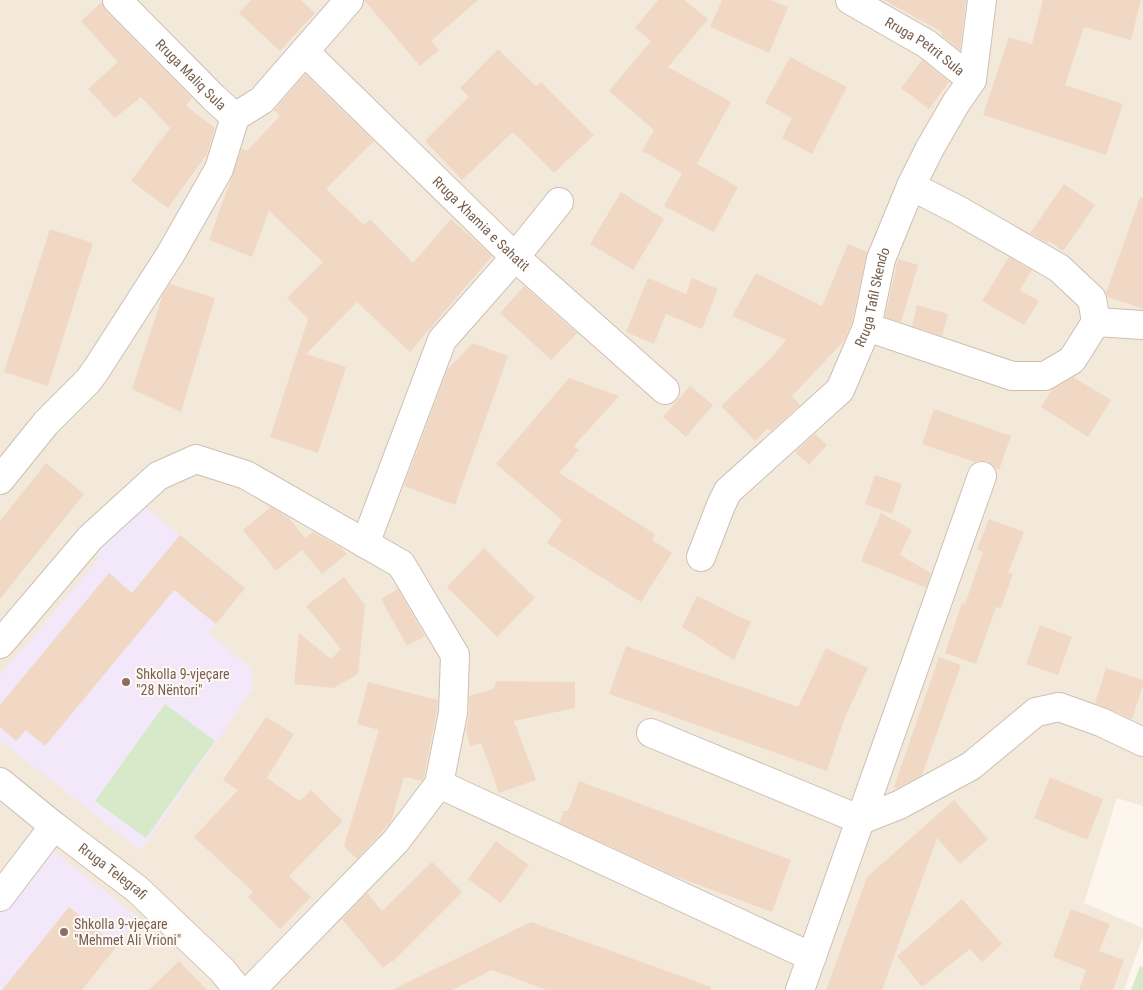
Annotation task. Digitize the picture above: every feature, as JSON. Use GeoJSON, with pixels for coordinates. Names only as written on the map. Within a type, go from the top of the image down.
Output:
{"type":"FeatureCollection","features":[{"type":"Feature","properties":{"kind":"street","name":"Rruga Maliq Sula"},"geometry":{"type":"LineString","coordinates":[[117,0],[235,117],[262,100],[349,0]]}},
{"type":"Feature","properties":{"kind":"street","name":"Rruga Petrit Sula"},"geometry":{"type":"LineString","coordinates":[[850,0],[927,44],[972,80]]}},
{"type":"Feature","properties":{"kind":"street","name":"Rruga Tafil Skendo"},"geometry":{"type":"LineString","coordinates":[[701,557],[728,491],[840,390],[867,326],[882,259],[911,186],[930,148],[956,103],[972,80],[982,0]]}},
{"type":"Feature","properties":{"kind":"street","name":"Rruga Xhamia e Sahatit"},"geometry":{"type":"LineString","coordinates":[[305,52],[515,257],[665,390]]}},
{"type":"Feature","properties":{"kind":"street"},"geometry":{"type":"LineString","coordinates":[[0,480],[46,423],[88,381],[106,354],[170,255],[218,169],[235,117]]}},
{"type":"Feature","properties":{"kind":"street"},"geometry":{"type":"LineString","coordinates":[[867,326],[1012,376],[1045,376],[1072,360],[1096,322],[1092,299],[1059,268],[958,210],[911,186]]}},
{"type":"Feature","properties":{"kind":"street"},"geometry":{"type":"LineString","coordinates":[[365,544],[442,340],[515,257],[560,202]]}},
{"type":"Feature","properties":{"kind":"street"},"geometry":{"type":"LineString","coordinates":[[1096,322],[1143,325]]}},
{"type":"Feature","properties":{"kind":"street"},"geometry":{"type":"LineString","coordinates":[[0,644],[90,538],[158,476],[196,459],[246,475],[401,564],[455,655],[453,713],[439,784],[396,841],[252,990]]}},
{"type":"Feature","properties":{"kind":"street"},"geometry":{"type":"LineString","coordinates":[[800,990],[982,476]]}},
{"type":"Feature","properties":{"kind":"street"},"geometry":{"type":"LineString","coordinates":[[650,732],[861,820],[898,805],[971,766],[1036,712],[1059,707],[1101,722],[1143,742]]}},
{"type":"Feature","properties":{"kind":"street","name":"Rruga Telegrafi"},"geometry":{"type":"LineString","coordinates":[[0,782],[137,889],[222,970],[238,990]]}},
{"type":"Feature","properties":{"kind":"street"},"geometry":{"type":"LineString","coordinates":[[439,784],[812,957]]}},
{"type":"Feature","properties":{"kind":"street"},"geometry":{"type":"LineString","coordinates":[[0,897],[54,826]]}},
{"type":"Feature","properties":{"kind":"shaded area"},"geometry":{"type":"Polygon","coordinates":[[[0,0],[1143,0],[1143,806],[1117,798],[1084,903],[1143,928],[1143,936],[1124,990],[0,990],[0,0]]]}},
{"type":"Feature","properties":{"kind":"shaded area","name":"Shkolla 9-vjeçare \"28 Nëntori\""},"geometry":{"type":"Polygon","coordinates":[[[140,503],[245,588],[209,632],[251,669],[253,689],[141,851],[0,740],[0,675],[97,561],[103,532],[140,503]]]}},
{"type":"Feature","properties":{"kind":"shaded area","name":"Shkolla 9-vjeçare \"Mehmet Ali Vrioni\""},"geometry":{"type":"Polygon","coordinates":[[[50,848],[139,918],[82,990],[0,990],[0,912],[50,848]]]}},
{"type":"Feature","properties":{"kind":"green space"},"geometry":{"type":"Polygon","coordinates":[[[165,704],[215,741],[146,838],[95,801],[165,704]]]}},
{"type":"Feature","properties":{"kind":"green space"},"geometry":{"type":"Polygon","coordinates":[[[1140,966],[1143,968],[1143,990],[1131,990],[1140,966]]]}},
{"type":"Feature","properties":{"kind":"building"},"geometry":{"type":"Polygon","coordinates":[[[251,0],[301,0],[315,13],[280,51],[239,13],[251,0]]]}},
{"type":"Feature","properties":{"kind":"building"},"geometry":{"type":"Polygon","coordinates":[[[364,0],[478,0],[431,41],[439,50],[420,66],[364,0]]]}},
{"type":"Feature","properties":{"kind":"building"},"geometry":{"type":"Polygon","coordinates":[[[658,0],[684,0],[708,19],[668,67],[731,102],[697,164],[738,187],[714,232],[664,206],[682,173],[642,151],[654,130],[609,91],[651,41],[635,28],[658,0]]]}},
{"type":"Feature","properties":{"kind":"building"},"geometry":{"type":"Polygon","coordinates":[[[722,0],[771,0],[788,7],[769,53],[710,27],[722,0]]]}},
{"type":"Feature","properties":{"kind":"building"},"geometry":{"type":"Polygon","coordinates":[[[884,0],[966,0],[960,50],[941,35],[942,32],[884,0]]]}},
{"type":"Feature","properties":{"kind":"building"},"geometry":{"type":"Polygon","coordinates":[[[1043,0],[1141,0],[1131,40],[1084,27],[1065,85],[1123,104],[1106,155],[983,115],[1009,37],[1032,44],[1043,0]]]}},
{"type":"Feature","properties":{"kind":"building"},"geometry":{"type":"Polygon","coordinates":[[[102,2],[106,11],[192,98],[186,106],[215,128],[207,154],[168,208],[131,181],[170,128],[141,97],[115,118],[88,89],[118,62],[81,21],[102,2]]]}},
{"type":"Feature","properties":{"kind":"building"},"geometry":{"type":"Polygon","coordinates":[[[498,49],[536,86],[541,82],[594,135],[554,173],[513,132],[462,180],[425,141],[469,97],[460,88],[498,49]]]}},
{"type":"Feature","properties":{"kind":"building"},"geometry":{"type":"Polygon","coordinates":[[[790,57],[847,87],[812,154],[782,138],[792,118],[765,103],[790,57]]]}},
{"type":"Feature","properties":{"kind":"building"},"geometry":{"type":"Polygon","coordinates":[[[922,60],[949,82],[929,109],[901,88],[922,60]]]}},
{"type":"Feature","properties":{"kind":"building"},"geometry":{"type":"Polygon","coordinates":[[[305,74],[374,141],[326,189],[364,225],[370,219],[413,263],[451,219],[492,256],[410,352],[357,302],[306,354],[346,367],[318,453],[270,437],[308,319],[287,298],[323,262],[269,211],[252,257],[209,240],[242,148],[247,151],[280,116],[274,110],[305,74]]]}},
{"type":"Feature","properties":{"kind":"building"},"geometry":{"type":"Polygon","coordinates":[[[1064,184],[1095,205],[1063,251],[1049,241],[1047,243],[1030,233],[1064,184]]]}},
{"type":"Feature","properties":{"kind":"building"},"geometry":{"type":"Polygon","coordinates":[[[621,192],[664,219],[633,270],[590,244],[621,192]]]}},
{"type":"Feature","properties":{"kind":"building"},"geometry":{"type":"Polygon","coordinates":[[[1140,198],[1143,198],[1143,309],[1108,297],[1106,293],[1140,198]]]}},
{"type":"Feature","properties":{"kind":"building"},"geometry":{"type":"Polygon","coordinates":[[[50,229],[93,243],[48,386],[4,372],[50,229]]]}},
{"type":"Feature","properties":{"kind":"building"},"geometry":{"type":"Polygon","coordinates":[[[848,244],[867,252],[852,322],[844,341],[792,396],[800,405],[771,431],[768,428],[755,441],[721,406],[771,358],[786,340],[732,316],[756,273],[822,306],[848,244]]]}},
{"type":"Feature","properties":{"kind":"building"},"geometry":{"type":"Polygon","coordinates":[[[1009,257],[1032,270],[1020,290],[1039,301],[1024,325],[982,301],[1009,257]]]}},
{"type":"Feature","properties":{"kind":"building"},"geometry":{"type":"Polygon","coordinates":[[[898,259],[918,265],[901,322],[885,317],[898,259]]]}},
{"type":"Feature","properties":{"kind":"building"},"geometry":{"type":"Polygon","coordinates":[[[648,278],[686,294],[692,278],[718,289],[702,329],[666,314],[654,344],[626,332],[648,278]]]}},
{"type":"Feature","properties":{"kind":"building"},"geometry":{"type":"Polygon","coordinates":[[[170,284],[215,298],[181,412],[132,389],[163,294],[170,284]]]}},
{"type":"Feature","properties":{"kind":"building"},"geometry":{"type":"Polygon","coordinates":[[[524,286],[577,333],[551,360],[500,313],[524,286]]]}},
{"type":"Feature","properties":{"kind":"building"},"geometry":{"type":"Polygon","coordinates":[[[917,305],[948,314],[942,336],[912,326],[917,305]]]}},
{"type":"Feature","properties":{"kind":"building"},"geometry":{"type":"Polygon","coordinates":[[[473,343],[508,356],[455,505],[404,486],[447,370],[473,343]]]}},
{"type":"Feature","properties":{"kind":"building"},"geometry":{"type":"Polygon","coordinates":[[[1073,377],[1111,400],[1088,437],[1041,407],[1052,390],[1073,377]]]}},
{"type":"Feature","properties":{"kind":"building"},"geometry":{"type":"Polygon","coordinates":[[[569,378],[619,396],[574,446],[579,450],[559,473],[655,534],[652,540],[672,553],[641,602],[547,543],[562,520],[496,464],[569,378]]]}},
{"type":"Feature","properties":{"kind":"building"},"geometry":{"type":"Polygon","coordinates":[[[690,386],[713,405],[686,437],[663,417],[690,386]]]}},
{"type":"Feature","properties":{"kind":"building"},"geometry":{"type":"Polygon","coordinates":[[[934,409],[1011,436],[999,470],[988,461],[975,462],[922,444],[934,409]]]}},
{"type":"Feature","properties":{"kind":"building"},"geometry":{"type":"Polygon","coordinates":[[[815,434],[827,445],[809,465],[795,452],[815,434]]]}},
{"type":"Feature","properties":{"kind":"building"},"geometry":{"type":"Polygon","coordinates":[[[46,463],[84,494],[0,599],[0,521],[46,463]]]}},
{"type":"Feature","properties":{"kind":"building"},"geometry":{"type":"Polygon","coordinates":[[[875,475],[902,484],[892,514],[865,504],[875,475]]]}},
{"type":"Feature","properties":{"kind":"building"},"geometry":{"type":"Polygon","coordinates":[[[271,507],[289,518],[305,538],[313,532],[341,548],[347,554],[322,574],[302,550],[276,571],[243,530],[271,507]]]}},
{"type":"Feature","properties":{"kind":"building"},"geometry":{"type":"Polygon","coordinates":[[[881,513],[912,530],[900,555],[931,573],[926,588],[861,561],[881,513]]]}},
{"type":"Feature","properties":{"kind":"building"},"geometry":{"type":"Polygon","coordinates":[[[989,519],[1024,532],[1008,573],[1013,574],[1001,608],[996,607],[976,664],[945,653],[962,603],[965,604],[983,552],[977,549],[989,519]]]}},
{"type":"Feature","properties":{"kind":"building"},"geometry":{"type":"Polygon","coordinates":[[[180,535],[245,588],[216,624],[174,590],[45,746],[26,730],[16,741],[0,727],[0,705],[109,573],[132,593],[180,535]]]}},
{"type":"Feature","properties":{"kind":"building"},"geometry":{"type":"Polygon","coordinates":[[[484,548],[535,598],[497,637],[447,587],[484,548]]]}},
{"type":"Feature","properties":{"kind":"building"},"geometry":{"type":"Polygon","coordinates":[[[344,577],[365,605],[358,674],[334,688],[294,684],[299,633],[331,659],[341,649],[306,606],[344,577]]]}},
{"type":"Feature","properties":{"kind":"building"},"geometry":{"type":"Polygon","coordinates":[[[398,589],[425,636],[407,646],[381,599],[398,589]]]}},
{"type":"Feature","properties":{"kind":"building"},"geometry":{"type":"Polygon","coordinates":[[[697,596],[751,622],[734,660],[682,627],[697,596]]]}},
{"type":"Feature","properties":{"kind":"building"},"geometry":{"type":"Polygon","coordinates":[[[1040,625],[1072,637],[1058,675],[1026,664],[1040,625]]]}},
{"type":"Feature","properties":{"kind":"building"},"geometry":{"type":"Polygon","coordinates":[[[626,646],[798,707],[826,648],[868,668],[845,717],[827,771],[609,694],[626,646]]]}},
{"type":"Feature","properties":{"kind":"building"},"geometry":{"type":"Polygon","coordinates":[[[939,657],[961,665],[922,775],[898,788],[894,787],[939,657]]]}},
{"type":"Feature","properties":{"kind":"building"},"geometry":{"type":"Polygon","coordinates":[[[1106,668],[1143,680],[1132,719],[1095,703],[1106,668]]]}},
{"type":"Feature","properties":{"kind":"building"},"geometry":{"type":"Polygon","coordinates":[[[497,681],[575,682],[575,708],[514,721],[536,780],[499,793],[481,743],[470,746],[466,730],[469,714],[469,696],[493,689],[497,681]]]}},
{"type":"Feature","properties":{"kind":"building"},"geometry":{"type":"Polygon","coordinates":[[[368,682],[438,700],[422,781],[404,777],[391,822],[357,859],[344,846],[379,730],[357,724],[368,682]]]}},
{"type":"Feature","properties":{"kind":"building"},"geometry":{"type":"Polygon","coordinates":[[[266,717],[294,734],[267,778],[300,801],[311,790],[343,821],[289,876],[311,897],[280,929],[248,897],[253,892],[194,837],[238,790],[223,780],[266,717]]]}},
{"type":"Feature","properties":{"kind":"building"},"geometry":{"type":"Polygon","coordinates":[[[1050,777],[1103,799],[1087,840],[1034,818],[1050,777]]]}},
{"type":"Feature","properties":{"kind":"building"},"geometry":{"type":"Polygon","coordinates":[[[579,781],[791,860],[772,912],[672,875],[559,823],[564,811],[568,811],[579,781]]]}},
{"type":"Feature","properties":{"kind":"building"},"geometry":{"type":"Polygon","coordinates":[[[954,800],[988,839],[960,864],[937,838],[882,990],[826,990],[867,877],[954,800]]]}},
{"type":"Feature","properties":{"kind":"building"},"geometry":{"type":"Polygon","coordinates":[[[496,841],[529,865],[501,903],[468,879],[496,841]]]}},
{"type":"Feature","properties":{"kind":"building"},"geometry":{"type":"Polygon","coordinates":[[[432,862],[462,892],[392,962],[383,968],[342,919],[367,893],[382,911],[432,862]]]}},
{"type":"Feature","properties":{"kind":"building"},"geometry":{"type":"Polygon","coordinates":[[[962,899],[1002,944],[982,962],[970,949],[922,987],[897,956],[962,899]]]}},
{"type":"Feature","properties":{"kind":"building"},"geometry":{"type":"Polygon","coordinates":[[[69,907],[117,946],[82,990],[2,990],[69,907]]]}},
{"type":"Feature","properties":{"kind":"building"},"geometry":{"type":"Polygon","coordinates":[[[1071,909],[1110,924],[1099,951],[1124,960],[1113,990],[1079,990],[1086,970],[1053,957],[1071,909]]]}},
{"type":"Feature","properties":{"kind":"building"},"geometry":{"type":"Polygon","coordinates":[[[531,922],[711,987],[710,990],[547,990],[492,970],[452,990],[392,990],[531,922]]]}},
{"type":"Feature","properties":{"kind":"building"},"geometry":{"type":"Polygon","coordinates":[[[179,961],[207,990],[149,990],[179,961]]]}},
{"type":"Feature","properties":{"kind":"place","name":"Shkolla 9-vjeçare \"28 Nëntori\""},"geometry":{"type":"Point","coordinates":[126,682]}},
{"type":"Feature","properties":{"kind":"place","name":"Shkolla 9-vjeçare \"Mehmet Ali Vrioni\""},"geometry":{"type":"Point","coordinates":[64,932]}}]}
